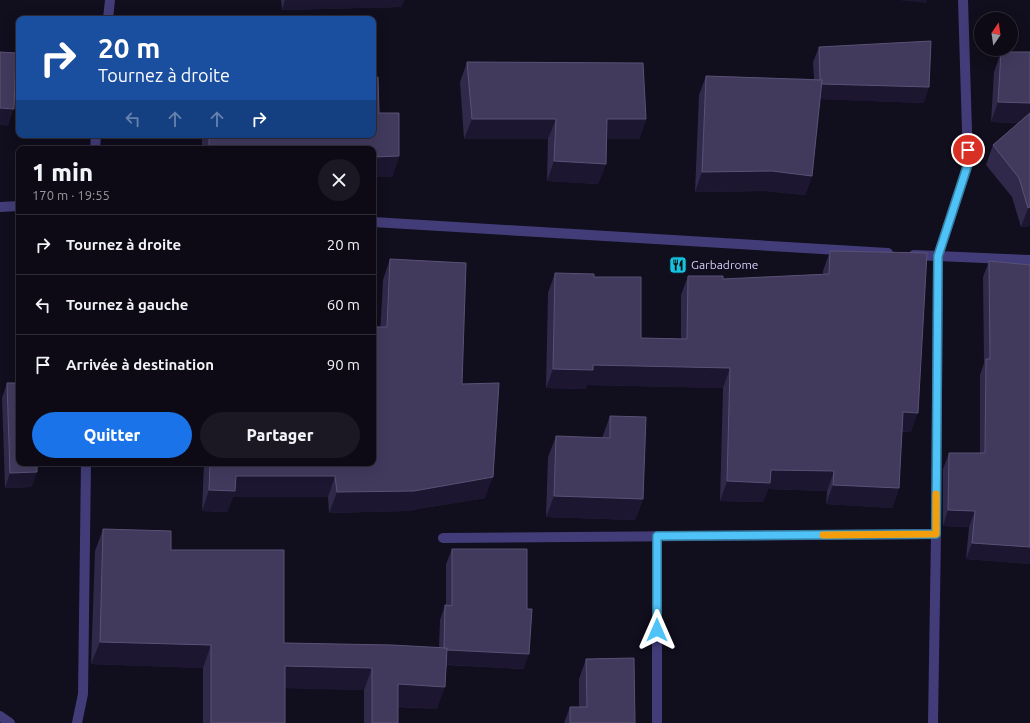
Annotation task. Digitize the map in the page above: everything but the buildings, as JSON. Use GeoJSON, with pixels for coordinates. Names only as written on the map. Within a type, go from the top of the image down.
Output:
{"type":"FeatureCollection","features":[{"type":"Feature","properties":{"kind":"street"},"geometry":{"type":"LineString","coordinates":[[108,16],[110,0]]}},
{"type":"Feature","properties":{"kind":"street"},"geometry":{"type":"LineString","coordinates":[[933,723],[938,256],[968,164],[963,0]]}},
{"type":"Feature","properties":{"kind":"street"},"geometry":{"type":"LineString","coordinates":[[0,207],[16,206]]}},
{"type":"Feature","properties":{"kind":"street"},"geometry":{"type":"LineString","coordinates":[[376,222],[902,254],[1030,260]]}},
{"type":"Feature","properties":{"kind":"street"},"geometry":{"type":"LineString","coordinates":[[77,723],[83,694],[86,466]]}},
{"type":"Feature","properties":{"kind":"street"},"geometry":{"type":"LineString","coordinates":[[443,538],[936,534]]}},
{"type":"Feature","properties":{"kind":"street"},"geometry":{"type":"LineString","coordinates":[[657,536],[657,723]]}},
{"type":"Feature","properties":{"kind":"street"},"geometry":{"type":"LineString","coordinates":[[0,716],[10,723]]}},
{"type":"Feature","properties":{"kind":"slow traffic"},"geometry":{"type":"LineString","coordinates":[[823,535],[936,534],[936,494]]}},
{"type":"Feature","properties":{"kind":"place","name":"Garbadrome"},"geometry":{"type":"Point","coordinates":[678,265]}},
{"type":"Feature","properties":{"kind":"route"},"geometry":{"type":"LineString","coordinates":[[657,630],[657,536],[936,534],[938,256],[968,164],[968,150]]}}]}
